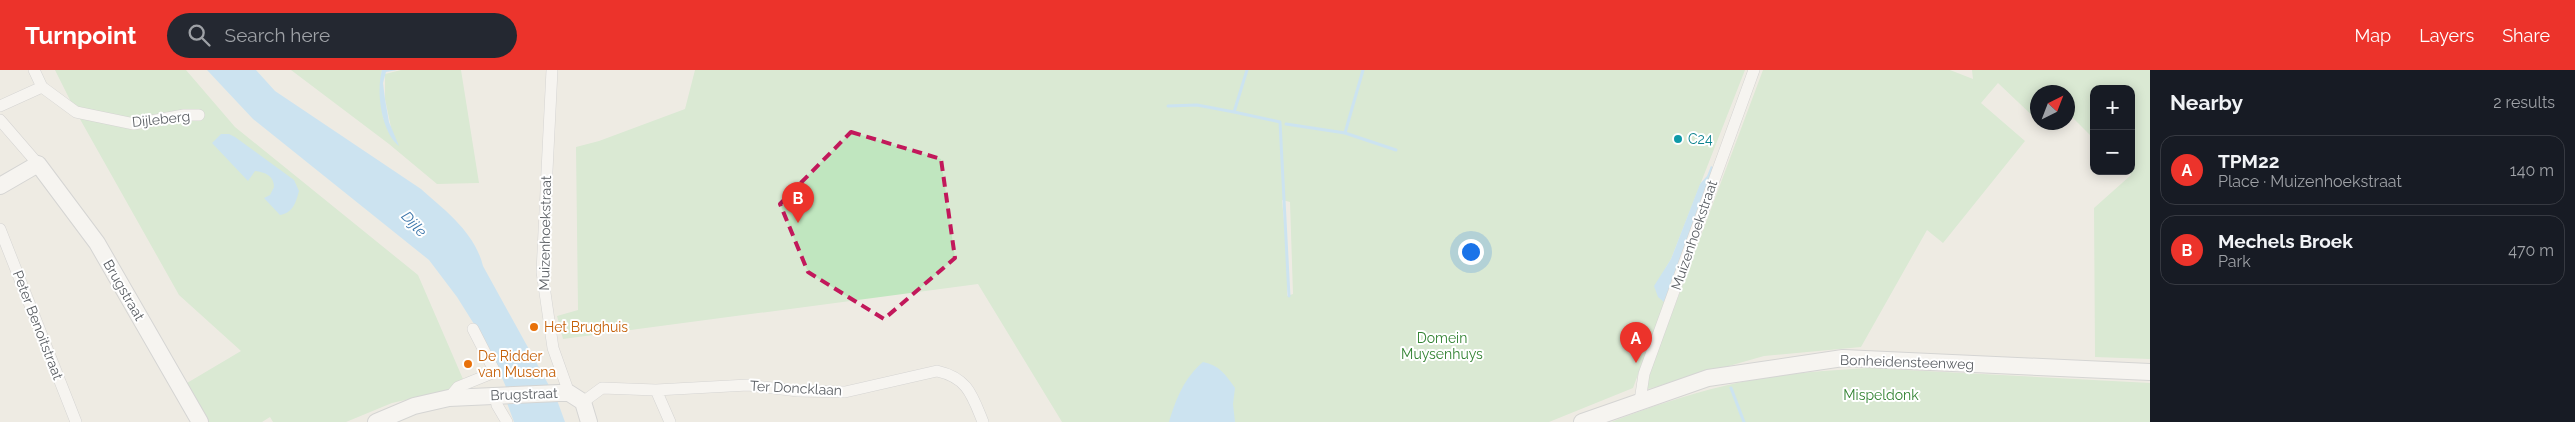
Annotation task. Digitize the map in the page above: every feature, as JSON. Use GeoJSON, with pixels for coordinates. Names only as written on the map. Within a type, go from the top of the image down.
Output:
{"type":"FeatureCollection","features":[{"type":"Feature","properties":{"kind":"street"},"geometry":{"type":"LineString","coordinates":[[0,106],[42,87],[34,70]]}},
{"type":"Feature","properties":{"kind":"street","name":"Muizenhoekstraat"},"geometry":{"type":"LineString","coordinates":[[552,70],[542,272],[553,348],[570,396]]}},
{"type":"Feature","properties":{"kind":"street","name":"Muizenhoekstraat"},"geometry":{"type":"LineString","coordinates":[[1640,401],[1644,374],[1754,70]]}},
{"type":"Feature","properties":{"kind":"street","name":"Dijleberg"},"geometry":{"type":"LineString","coordinates":[[42,87],[76,112],[134,124],[184,115],[199,115]]}},
{"type":"Feature","properties":{"kind":"street"},"geometry":{"type":"LineString","coordinates":[[0,120],[38,164],[0,186]]}},
{"type":"Feature","properties":{"kind":"street","name":"Brugstraat"},"geometry":{"type":"LineString","coordinates":[[38,164],[97,243],[200,422]]}},
{"type":"Feature","properties":{"kind":"street","name":"Peter Benoitstraat"},"geometry":{"type":"LineString","coordinates":[[0,229],[76,422]]}},
{"type":"Feature","properties":{"kind":"street","name":"Brugstraat"},"geometry":{"type":"LineString","coordinates":[[449,398],[458,387],[495,372],[473,329]]}},
{"type":"Feature","properties":{"kind":"street","name":"Bonheidensteenweg"},"geometry":{"type":"LineString","coordinates":[[1582,422],[1708,378],[1843,358],[2150,372]]}},
{"type":"Feature","properties":{"kind":"street","name":"Ter Doncklaan"},"geometry":{"type":"LineString","coordinates":[[570,396],[602,388],[656,390],[748,385],[798,391],[845,392],[937,371],[950,374],[964,383],[974,398],[983,422]]}},
{"type":"Feature","properties":{"kind":"street"},"geometry":{"type":"LineString","coordinates":[[656,390],[670,422]]}},
{"type":"Feature","properties":{"kind":"street"},"geometry":{"type":"LineString","coordinates":[[498,395],[497,405],[507,422]]}},
{"type":"Feature","properties":{"kind":"street","name":"Brugstraat"},"geometry":{"type":"LineString","coordinates":[[376,422],[414,406],[449,398],[498,395],[570,396]]}},
{"type":"Feature","properties":{"kind":"street"},"geometry":{"type":"LineString","coordinates":[[570,396],[589,422]]}},
{"type":"Feature","properties":{"kind":"highlighted area"},"geometry":{"type":"Polygon","coordinates":[[[851,132],[941,159],[955,258],[884,319],[808,272],[780,204],[851,132]]]}},
{"type":"Feature","properties":{"kind":"green space"},"geometry":{"type":"Polygon","coordinates":[[[55,70],[186,70],[235,127],[418,275],[466,386],[392,403],[346,422],[273,422],[270,417],[262,422],[209,422],[187,383],[241,351],[179,295],[76,112],[55,70]]]}},
{"type":"Feature","properties":{"kind":"green space"},"geometry":{"type":"Polygon","coordinates":[[[291,70],[382,70],[380,86],[383,118],[392,132],[385,99],[385,74],[401,70],[461,70],[479,183],[437,184],[389,144],[291,70]]]}},
{"type":"Feature","properties":{"kind":"green space","name":"Domein Muysenhuys"},"geometry":{"type":"Polygon","coordinates":[[[695,70],[1745,70],[1671,259],[1665,269],[1662,299],[1665,301],[1633,388],[1549,422],[1062,422],[978,284],[563,339],[557,316],[578,310],[576,147],[599,141],[685,109],[695,70]],[[1282,200],[1288,265],[1287,296],[1293,294],[1290,202],[1282,200]]]}},
{"type":"Feature","properties":{"kind":"green space"},"geometry":{"type":"Polygon","coordinates":[[[1763,70],[1950,70],[1973,79],[1972,70],[2150,70],[2150,359],[2095,357],[2094,208],[2131,175],[2135,175],[2135,85],[2090,85],[2090,135],[2075,120],[2075,85],[2030,85],[2030,113],[1998,83],[1981,103],[2025,141],[1943,243],[1927,230],[1861,347],[1764,356],[1648,389],[1647,380],[1763,70]]]}},
{"type":"Feature","properties":{"kind":"green space","name":"Mispeldonk"},"geometry":{"type":"Polygon","coordinates":[[[1868,368],[2150,383],[2150,422],[1611,422],[1681,398],[1742,382],[1832,370],[1868,368]]]}},
{"type":"Feature","properties":{"kind":"water","name":"Dijle"},"geometry":{"type":"Polygon","coordinates":[[[207,70],[256,70],[275,91],[421,189],[449,214],[473,243],[483,266],[557,400],[565,422],[514,422],[507,403],[506,387],[489,348],[457,297],[429,260],[253,119],[207,70]]]}},
{"type":"Feature","properties":{"kind":"water"},"geometry":{"type":"Polygon","coordinates":[[[382,70],[397,70],[386,72],[383,83],[389,122],[399,146],[388,131],[384,121],[380,100],[382,70]]]}},
{"type":"Feature","properties":{"kind":"water"},"geometry":{"type":"Polygon","coordinates":[[[221,134],[229,134],[235,137],[294,180],[299,191],[295,203],[288,212],[280,215],[264,198],[270,195],[274,187],[271,177],[262,172],[255,171],[248,181],[212,143],[221,134]]]}},
{"type":"Feature","properties":{"kind":"water"},"geometry":{"type":"Polygon","coordinates":[[[1711,166],[1715,168],[1664,302],[1658,297],[1654,286],[1671,259],[1700,184],[1707,176],[1711,166]]]}},
{"type":"Feature","properties":{"kind":"water"},"geometry":{"type":"Polygon","coordinates":[[[1203,362],[1218,368],[1235,388],[1233,404],[1235,422],[1169,422],[1182,389],[1196,368],[1203,362]]]}},
{"type":"Feature","properties":{"kind":"waterway"},"geometry":{"type":"LineString","coordinates":[[1247,70],[1234,112],[1280,122],[1289,296]]}},
{"type":"Feature","properties":{"kind":"waterway"},"geometry":{"type":"LineString","coordinates":[[1363,70],[1345,133],[1396,150]]}},
{"type":"Feature","properties":{"kind":"waterway"},"geometry":{"type":"LineString","coordinates":[[1168,106],[1197,105],[1234,112]]}},
{"type":"Feature","properties":{"kind":"waterway"},"geometry":{"type":"LineString","coordinates":[[1286,124],[1345,133]]}},
{"type":"Feature","properties":{"kind":"waterway"},"geometry":{"type":"LineString","coordinates":[[1731,388],[1744,422]]}},
{"type":"Feature","properties":{"kind":"place","name":"C24"},"geometry":{"type":"Point","coordinates":[1678,139]}},
{"type":"Feature","properties":{"kind":"place","name":"Mechels Broek"},"geometry":{"type":"Point","coordinates":[798,223]}},
{"type":"Feature","properties":{"kind":"place","name":"Het Brughuis"},"geometry":{"type":"Point","coordinates":[534,327]}},
{"type":"Feature","properties":{"kind":"place","name":"TPM22"},"geometry":{"type":"Point","coordinates":[1636,363]}},
{"type":"Feature","properties":{"kind":"place","name":"De Ridder van Musena"},"geometry":{"type":"Point","coordinates":[468,364]}}]}
